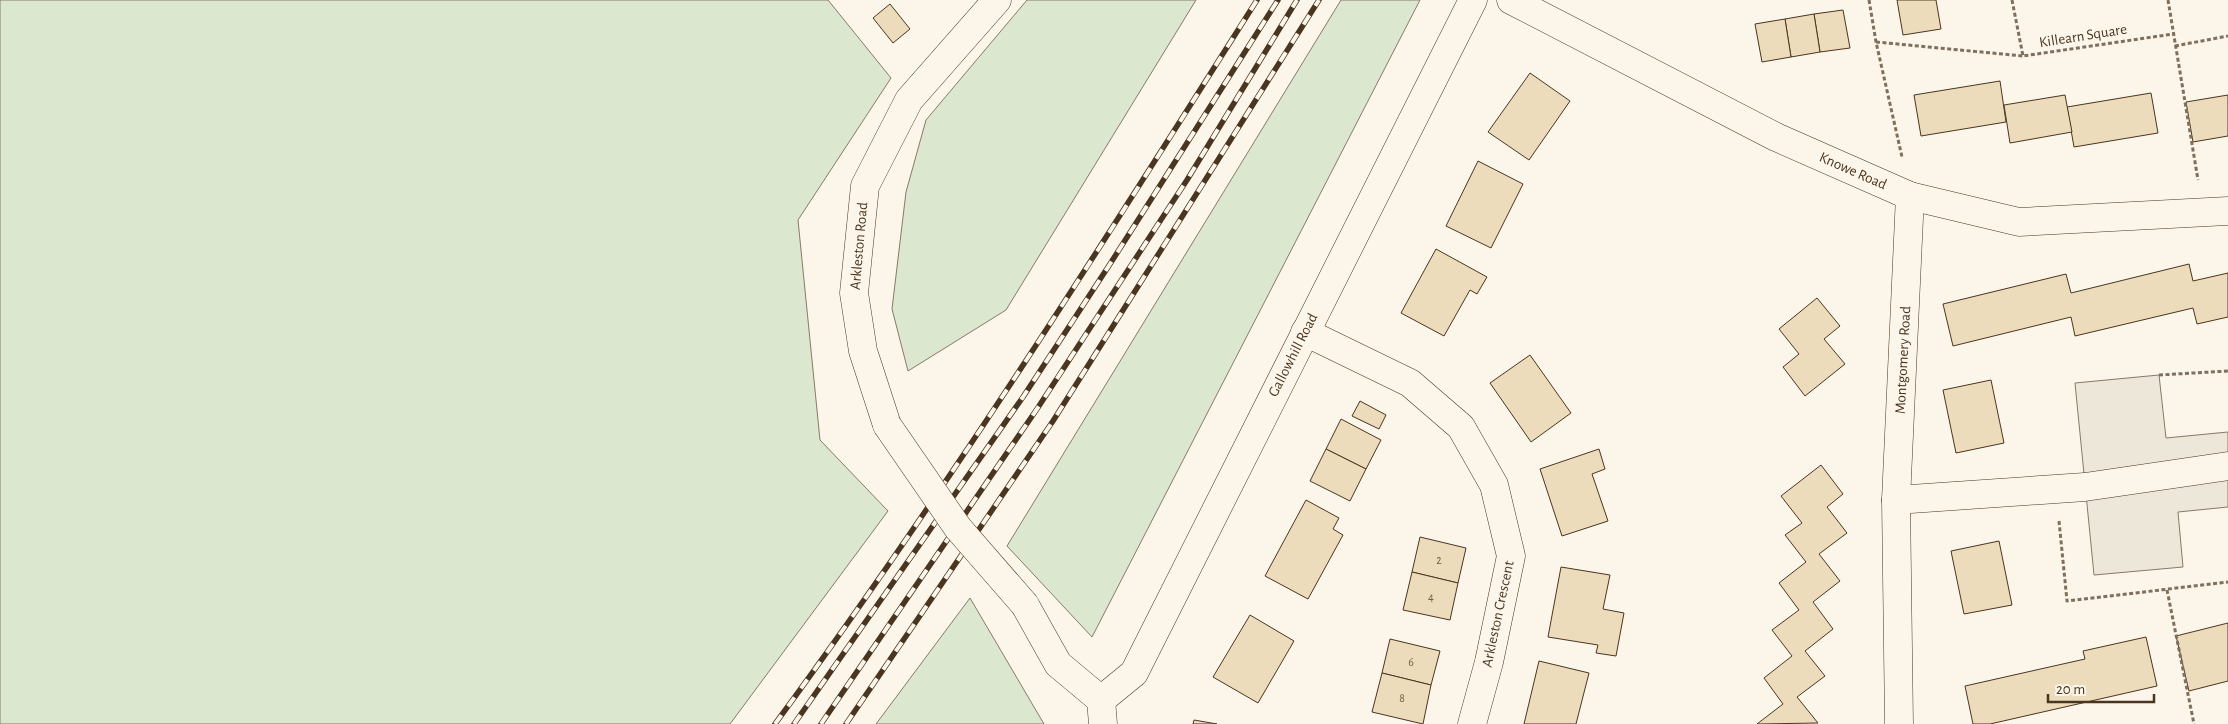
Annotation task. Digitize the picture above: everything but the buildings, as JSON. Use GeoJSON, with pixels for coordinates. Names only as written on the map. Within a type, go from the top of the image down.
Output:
{"type":"FeatureCollection","features":[{"type":"Feature","properties":{"kind":"street","name":"Arkleston Road"},"geometry":{"type":"LineString","coordinates":[[997,0],[909,100],[865,186],[854,293],[863,351],[887,425],[958,528],[1025,605],[1058,664],[1102,712]]}},
{"type":"Feature","properties":{"kind":"street","name":"Gallowhill Road"},"geometry":{"type":"LineString","coordinates":[[1102,712],[1134,673],[1473,0]]}},
{"type":"Feature","properties":{"kind":"street","name":"Knowe Road"},"geometry":{"type":"LineString","coordinates":[[1511,0],[1776,137],[1910,196],[2019,222],[2216,212]]}},
{"type":"Feature","properties":{"kind":"street","name":"Montgomery Road"},"geometry":{"type":"LineString","coordinates":[[1899,724],[1896,500],[1910,196]]}},
{"type":"Feature","properties":{"kind":"street","name":"Arkleston Crescent"},"geometry":{"type":"LineString","coordinates":[[1305,332],[1410,383],[1461,427],[1494,485],[1511,556],[1489,662],[1472,724]]}},
{"type":"Feature","properties":{"kind":"street"},"geometry":{"type":"LineString","coordinates":[[1896,500],[2085,487],[2228,466]]}},
{"type":"Feature","properties":{"kind":"path"},"geometry":{"type":"LineString","coordinates":[[1869,0],[1876,42],[1910,196]]}},
{"type":"Feature","properties":{"kind":"path","name":"Killearn Square"},"geometry":{"type":"LineString","coordinates":[[2012,0],[2023,56],[2173,34]]}},
{"type":"Feature","properties":{"kind":"path"},"geometry":{"type":"LineString","coordinates":[[2168,0],[2173,34],[2216,212]]}},
{"type":"Feature","properties":{"kind":"path"},"geometry":{"type":"LineString","coordinates":[[2176,46],[2228,36]]}},
{"type":"Feature","properties":{"kind":"path"},"geometry":{"type":"LineString","coordinates":[[1876,42],[2023,56]]}},
{"type":"Feature","properties":{"kind":"path"},"geometry":{"type":"LineString","coordinates":[[2159,375],[2228,371]]}},
{"type":"Feature","properties":{"kind":"path"},"geometry":{"type":"LineString","coordinates":[[2055,488],[2068,601],[2228,582]]}},
{"type":"Feature","properties":{"kind":"path"},"geometry":{"type":"LineString","coordinates":[[2167,590],[2194,724]]}},
{"type":"Feature","properties":{"kind":"green space"},"geometry":{"type":"Polygon","coordinates":[[[0,0],[828,0],[891,78],[798,220],[820,440],[888,511],[730,724],[0,724],[0,0]]]}},
{"type":"Feature","properties":{"kind":"green space"},"geometry":{"type":"Polygon","coordinates":[[[1027,0],[1196,0],[1006,310],[908,371],[892,309],[906,192],[926,120],[1027,0]]]}},
{"type":"Feature","properties":{"kind":"green space"},"geometry":{"type":"Polygon","coordinates":[[[1341,0],[1420,0],[1092,637],[1007,546],[1341,0]]]}},
{"type":"Feature","properties":{"kind":"green space"},"geometry":{"type":"Polygon","coordinates":[[[970,598],[1044,724],[876,724],[970,598]]]}},
{"type":"Feature","properties":{"kind":"shaded area"},"geometry":{"type":"Polygon","coordinates":[[[2159,375],[2166,438],[2228,432],[2228,507],[2178,512],[2183,567],[2094,575],[2075,383],[2159,375]]]}},
{"type":"Feature","properties":{"kind":"railway"},"geometry":{"type":"LineString","coordinates":[[775,724],[839,636],[962,457],[1082,275],[1257,0]]}},
{"type":"Feature","properties":{"kind":"railway"},"geometry":{"type":"LineString","coordinates":[[794,724],[1023,397],[1278,0]]}},
{"type":"Feature","properties":{"kind":"railway"},"geometry":{"type":"LineString","coordinates":[[821,724],[1037,409],[1187,180],[1297,0]]}},
{"type":"Feature","properties":{"kind":"railway"},"geometry":{"type":"LineString","coordinates":[[846,724],[1053,421],[1319,0]]}}]}
